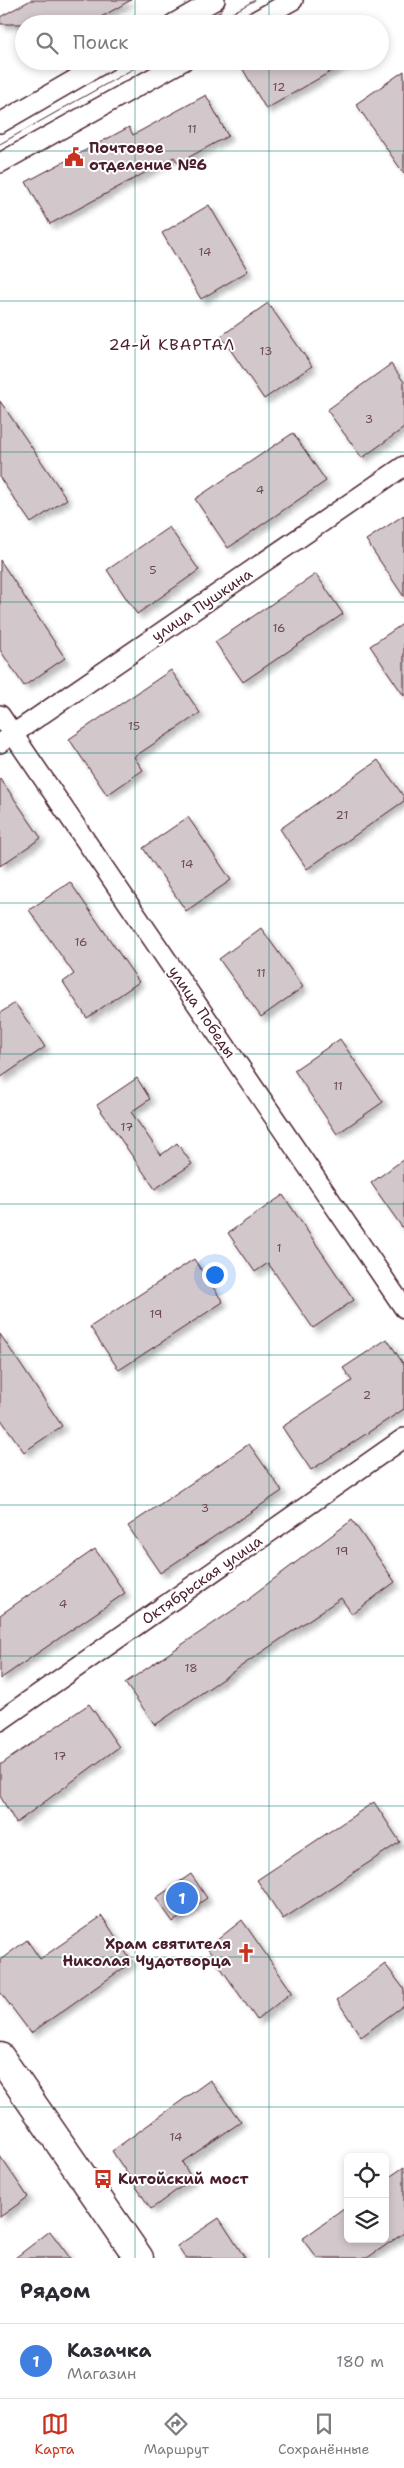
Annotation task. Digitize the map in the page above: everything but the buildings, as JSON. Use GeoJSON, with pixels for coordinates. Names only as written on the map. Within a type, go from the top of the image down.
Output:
{"type":"FeatureCollection","features":[{"type":"Feature","properties":{"kind":"main road"},"geometry":{"type":"LineString","coordinates":[[0,2056],[139,2258]]}},
{"type":"Feature","properties":{"kind":"street"},"geometry":{"type":"LineString","coordinates":[[189,15],[215,0]]}},
{"type":"Feature","properties":{"kind":"street"},"geometry":{"type":"LineString","coordinates":[[266,15],[293,0]]}},
{"type":"Feature","properties":{"kind":"street"},"geometry":{"type":"LineString","coordinates":[[0,122],[91,70]]}},
{"type":"Feature","properties":{"kind":"street"},"geometry":{"type":"LineString","coordinates":[[0,163],[167,70]]}},
{"type":"Feature","properties":{"kind":"street","name":"улица Пушкина"},"geometry":{"type":"LineString","coordinates":[[6,739],[404,466]]}},
{"type":"Feature","properties":{"kind":"street","name":"улица Победы"},"geometry":{"type":"LineString","coordinates":[[0,715],[6,739],[404,1308]]}},
{"type":"Feature","properties":{"kind":"street","name":"Октябрьская улица"},"geometry":{"type":"LineString","coordinates":[[0,1721],[404,1438]]}},
{"type":"Feature","properties":{"kind":"tram line"},"geometry":{"type":"LineString","coordinates":[[229,15],[255,0]]}},
{"type":"Feature","properties":{"kind":"tram line"},"geometry":{"type":"LineString","coordinates":[[214,15],[221,11]]}},
{"type":"Feature","properties":{"kind":"tram line"},"geometry":{"type":"LineString","coordinates":[[0,144],[131,70]]}},
{"type":"Feature","properties":{"kind":"place","name":"Почтовое отделение №6"},"geometry":{"type":"Point","coordinates":[74,157]}},
{"type":"Feature","properties":{"kind":"place","name":"Казачка"},"geometry":{"type":"Point","coordinates":[182,1898]}},
{"type":"Feature","properties":{"kind":"place","name":"Храм святителя Николая Чудотворца"},"geometry":{"type":"Point","coordinates":[246,1953]}},
{"type":"Feature","properties":{"kind":"place","name":"Китойский мост"},"geometry":{"type":"Point","coordinates":[103,2179]}},
{"type":"Feature","properties":{"kind":"district","name":"24-Й КВАРТАЛ"},"geometry":{"type":"Point","coordinates":[172,344]}}]}
